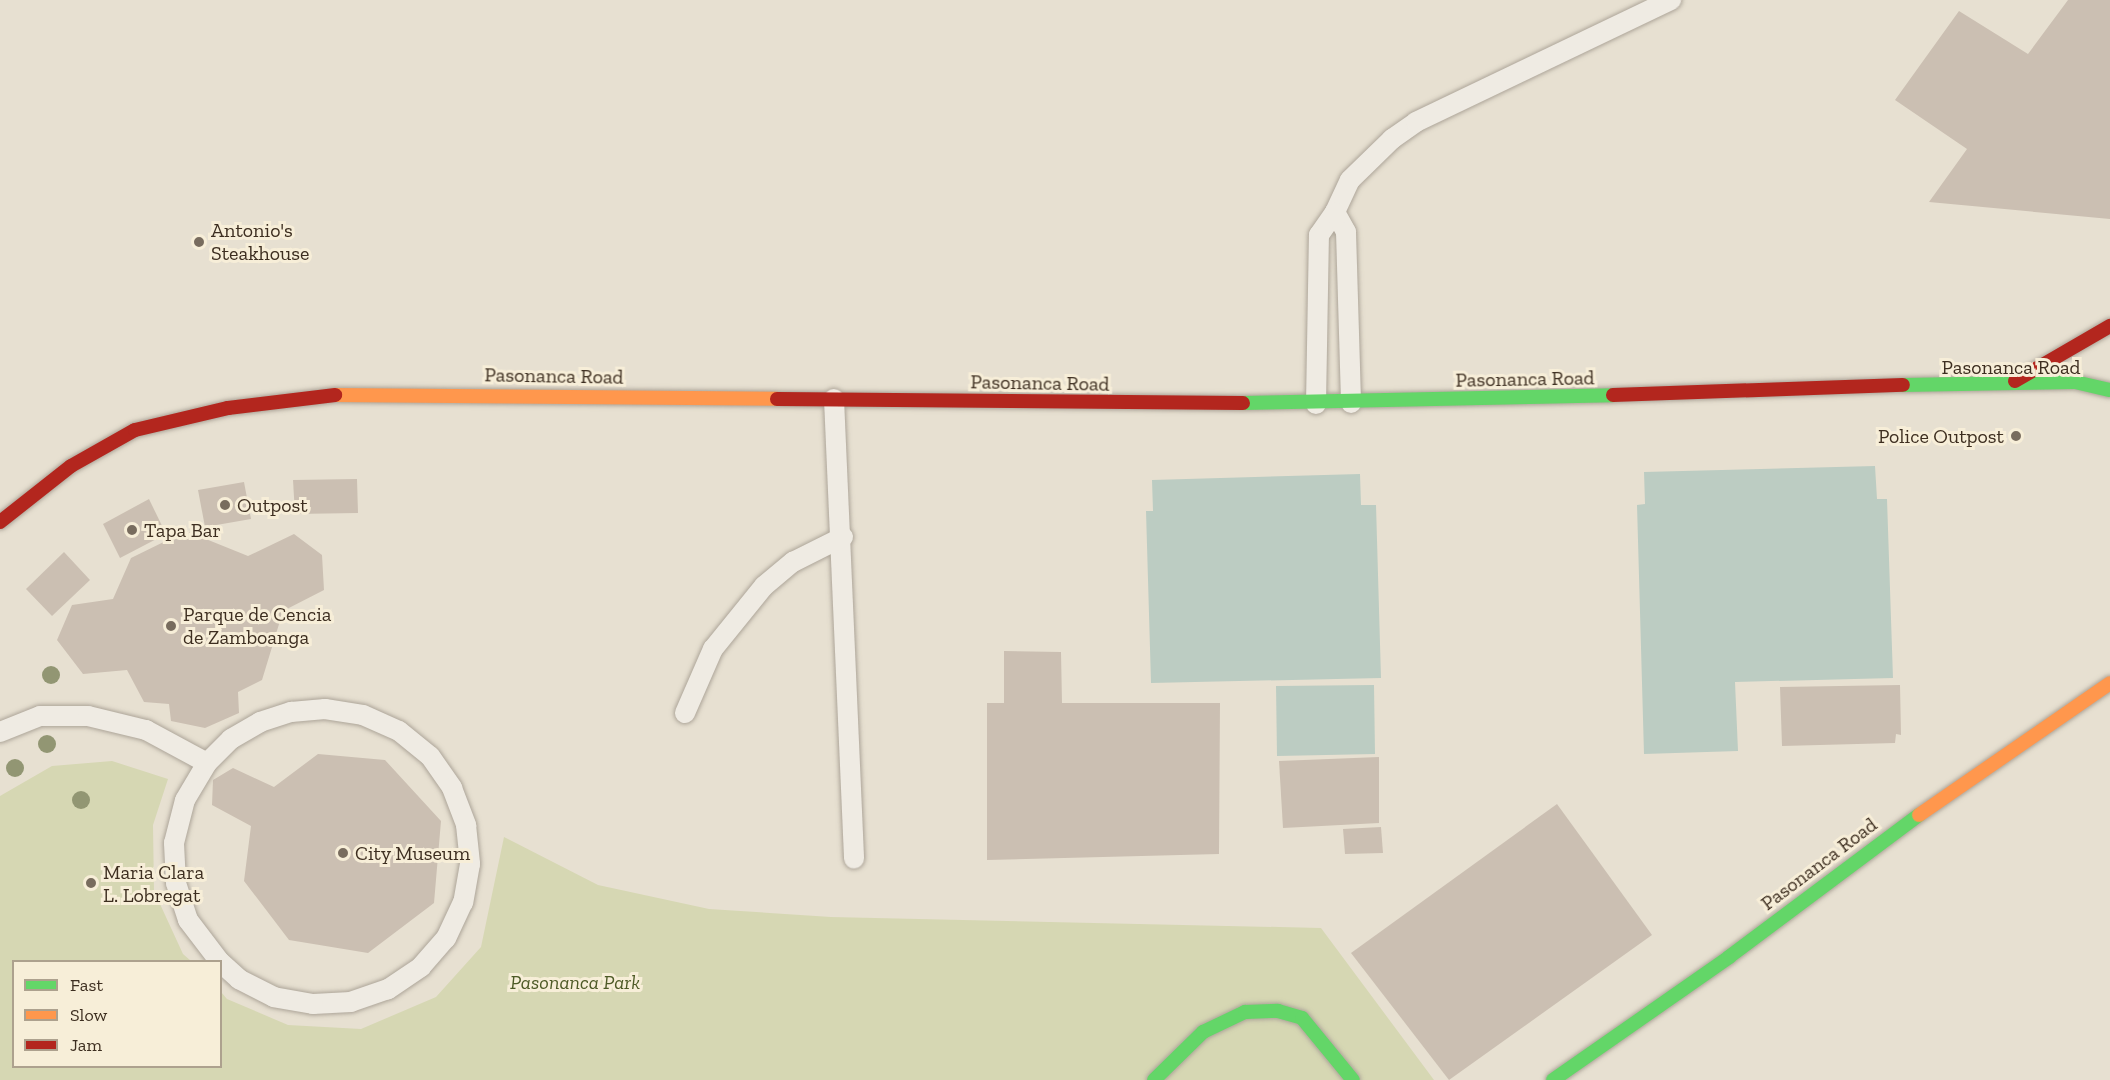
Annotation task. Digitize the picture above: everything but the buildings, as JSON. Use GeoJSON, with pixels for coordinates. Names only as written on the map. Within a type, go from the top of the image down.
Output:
{"type":"FeatureCollection","features":[{"type":"Feature","properties":{"kind":"street"},"geometry":{"type":"LineString","coordinates":[[2013,382],[2110,326]]}},
{"type":"Feature","properties":{"kind":"street","name":"Pasonanca Road"},"geometry":{"type":"LineString","coordinates":[[0,522],[71,466],[135,430],[228,408],[331,395],[389,393],[1316,404],[2013,382],[2075,382],[2110,390]]}},
{"type":"Feature","properties":{"kind":"street","name":"Pasonanca Road"},"geometry":{"type":"LineString","coordinates":[[1553,1080],[1729,957],[1899,828],[2110,683]]}},
{"type":"Feature","properties":{"kind":"street"},"geometry":{"type":"LineString","coordinates":[[1154,1080],[1203,1032],[1245,1012],[1278,1011],[1302,1018],[1327,1043],[1353,1080]]}},
{"type":"Feature","properties":{"kind":"lane"},"geometry":{"type":"LineString","coordinates":[[1316,404],[1319,235],[1335,212],[1341,195],[1356,174],[1392,139],[1416,122],[1671,0]]}},
{"type":"Feature","properties":{"kind":"lane"},"geometry":{"type":"LineString","coordinates":[[1335,212],[1346,232],[1351,403]]}},
{"type":"Feature","properties":{"kind":"lane"},"geometry":{"type":"LineString","coordinates":[[834,399],[843,537],[854,860]]}},
{"type":"Feature","properties":{"kind":"lane"},"geometry":{"type":"LineString","coordinates":[[685,712],[713,650],[764,586],[793,562],[843,537]]}},
{"type":"Feature","properties":{"kind":"lane"},"geometry":{"type":"LineString","coordinates":[[218,960],[188,920],[176,883],[174,843],[184,800],[207,763],[231,739],[260,722],[291,712],[325,709],[363,715],[399,731],[430,756],[452,788],[466,825],[470,864],[462,902],[446,938],[421,967],[388,989],[351,1002],[313,1004],[274,997],[239,979],[222,964]]}},
{"type":"Feature","properties":{"kind":"lane"},"geometry":{"type":"LineString","coordinates":[[0,732],[40,716],[88,716],[147,730],[207,763]]}},
{"type":"Feature","properties":{"kind":"green space","name":"Pasonanca Park"},"geometry":{"type":"Polygon","coordinates":[[[112,761],[168,779],[153,825],[154,891],[183,954],[190,960],[12,960],[12,1068],[222,1068],[222,993],[227,999],[288,1025],[361,1029],[436,997],[481,947],[504,837],[598,885],[709,909],[831,917],[1321,928],[1434,1080],[0,1080],[0,796],[52,766],[112,761]]]}},
{"type":"Feature","properties":{"kind":"shaded area"},"geometry":{"type":"Polygon","coordinates":[[[1875,466],[1877,499],[1887,499],[1893,678],[1735,682],[1738,751],[1644,754],[1637,505],[1645,504],[1644,472],[1875,466]]]}},
{"type":"Feature","properties":{"kind":"shaded area"},"geometry":{"type":"Polygon","coordinates":[[[1360,474],[1361,505],[1376,505],[1381,678],[1151,683],[1146,511],[1153,511],[1152,480],[1360,474]]]}},
{"type":"Feature","properties":{"kind":"shaded area"},"geometry":{"type":"Polygon","coordinates":[[[1374,685],[1375,754],[1277,756],[1276,686],[1374,685]]]}},
{"type":"Feature","properties":{"kind":"traffic: fast"},"geometry":{"type":"LineString","coordinates":[[1903,385],[2075,382],[2110,390]]}},
{"type":"Feature","properties":{"kind":"traffic: fast"},"geometry":{"type":"LineString","coordinates":[[1243,403],[1613,395]]}},
{"type":"Feature","properties":{"kind":"traffic: fast"},"geometry":{"type":"LineString","coordinates":[[1553,1080],[1729,957],[1919,815]]}},
{"type":"Feature","properties":{"kind":"traffic: fast"},"geometry":{"type":"LineString","coordinates":[[1154,1080],[1203,1032],[1245,1012],[1278,1011],[1302,1018],[1353,1080]]}},
{"type":"Feature","properties":{"kind":"traffic: slow"},"geometry":{"type":"LineString","coordinates":[[335,395],[777,399]]}},
{"type":"Feature","properties":{"kind":"traffic: slow"},"geometry":{"type":"LineString","coordinates":[[1919,815],[2110,683]]}},
{"type":"Feature","properties":{"kind":"traffic: jam"},"geometry":{"type":"LineString","coordinates":[[2015,381],[2110,326]]}},
{"type":"Feature","properties":{"kind":"traffic: jam"},"geometry":{"type":"LineString","coordinates":[[1613,395],[1903,385]]}},
{"type":"Feature","properties":{"kind":"traffic: jam"},"geometry":{"type":"LineString","coordinates":[[0,522],[71,466],[135,430],[228,408],[335,395]]}},
{"type":"Feature","properties":{"kind":"traffic: jam"},"geometry":{"type":"LineString","coordinates":[[777,399],[1243,403]]}},
{"type":"Feature","properties":{"kind":"place","name":"Antonio's Steakhouse"},"geometry":{"type":"Point","coordinates":[199,242]}},
{"type":"Feature","properties":{"kind":"place","name":"Police Outpost"},"geometry":{"type":"Point","coordinates":[2016,436]}},
{"type":"Feature","properties":{"kind":"place","name":"Outpost"},"geometry":{"type":"Point","coordinates":[225,505]}},
{"type":"Feature","properties":{"kind":"place","name":"Tapa Bar"},"geometry":{"type":"Point","coordinates":[132,530]}},
{"type":"Feature","properties":{"kind":"place","name":"Parque de Cencia de Zamboanga"},"geometry":{"type":"Point","coordinates":[171,626]}},
{"type":"Feature","properties":{"kind":"place","name":"City Museum"},"geometry":{"type":"Point","coordinates":[343,853]}},
{"type":"Feature","properties":{"kind":"place","name":"Maria Clara L. Lobregat"},"geometry":{"type":"Point","coordinates":[91,883]}}]}
